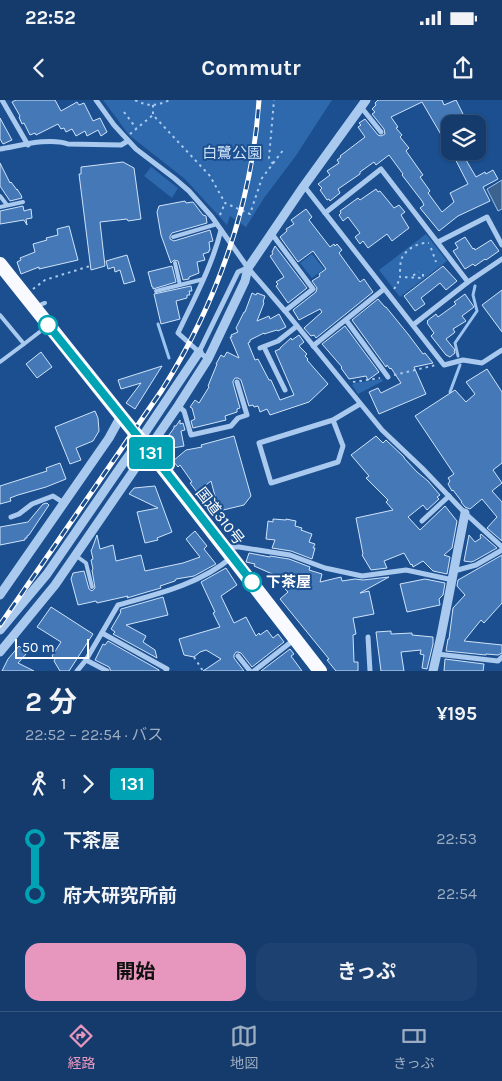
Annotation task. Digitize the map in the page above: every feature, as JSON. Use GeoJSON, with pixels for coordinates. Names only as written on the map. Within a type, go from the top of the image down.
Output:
{"type":"FeatureCollection","features":[{"type":"Feature","properties":{"kind":"highway","name":"国道310号"},"geometry":{"type":"LineString","coordinates":[[0,264],[40,306],[48,325],[229,552],[320,671]]}},
{"type":"Feature","properties":{"kind":"street"},"geometry":{"type":"LineString","coordinates":[[2,100],[28,145]]}},
{"type":"Feature","properties":{"kind":"street"},"geometry":{"type":"LineString","coordinates":[[77,671],[86,660],[118,605],[153,595],[202,577],[225,563],[229,552],[239,546],[290,556],[325,568],[362,576],[406,570],[453,575],[476,565],[502,549],[382,430],[248,268],[216,222],[190,191],[136,150],[114,125],[96,100]]}},
{"type":"Feature","properties":{"kind":"street"},"geometry":{"type":"LineString","coordinates":[[0,630],[47,574],[122,465],[144,445],[178,406],[208,359],[244,281],[248,268],[363,103],[381,132]]}},
{"type":"Feature","properties":{"kind":"street"},"geometry":{"type":"LineString","coordinates":[[0,149],[47,141],[68,144],[121,145],[128,141]]}},
{"type":"Feature","properties":{"kind":"street"},"geometry":{"type":"LineString","coordinates":[[325,213],[381,169],[468,282]]}},
{"type":"Feature","properties":{"kind":"street"},"geometry":{"type":"LineString","coordinates":[[304,186],[444,364],[463,360],[482,363],[502,350]]}},
{"type":"Feature","properties":{"kind":"street"},"geometry":{"type":"LineString","coordinates":[[438,242],[487,217],[502,245]]}},
{"type":"Feature","properties":{"kind":"street"},"geometry":{"type":"LineString","coordinates":[[208,359],[178,333],[205,279],[221,230]]}},
{"type":"Feature","properties":{"kind":"street"},"geometry":{"type":"LineString","coordinates":[[272,234],[313,289],[285,311]]}},
{"type":"Feature","properties":{"kind":"street"},"geometry":{"type":"LineString","coordinates":[[413,325],[468,282],[502,259]]}},
{"type":"Feature","properties":{"kind":"street"},"geometry":{"type":"LineString","coordinates":[[0,652],[55,584],[75,555],[144,445],[199,352],[238,272],[248,268]]}},
{"type":"Feature","properties":{"kind":"street"},"geometry":{"type":"LineString","coordinates":[[313,346],[384,289]]}},
{"type":"Feature","properties":{"kind":"street"},"geometry":{"type":"LineString","coordinates":[[346,320],[388,377]]}},
{"type":"Feature","properties":{"kind":"street"},"geometry":{"type":"LineString","coordinates":[[285,390],[262,348],[278,340],[297,326]]}},
{"type":"Feature","properties":{"kind":"street"},"geometry":{"type":"LineString","coordinates":[[178,406],[184,411],[191,435],[231,426],[238,418],[247,415],[237,382]]}},
{"type":"Feature","properties":{"kind":"street"},"geometry":{"type":"LineString","coordinates":[[333,420],[343,446],[338,462],[272,483],[259,443],[333,420],[360,404]]}},
{"type":"Feature","properties":{"kind":"street"},"geometry":{"type":"LineString","coordinates":[[0,595],[110,438],[121,416]]}},
{"type":"Feature","properties":{"kind":"street"},"geometry":{"type":"LineString","coordinates":[[11,517],[19,514],[32,504],[53,496],[64,503]]}},
{"type":"Feature","properties":{"kind":"street"},"geometry":{"type":"LineString","coordinates":[[422,521],[449,496]]}},
{"type":"Feature","properties":{"kind":"street"},"geometry":{"type":"LineString","coordinates":[[433,671],[466,514]]}},
{"type":"Feature","properties":{"kind":"street"},"geometry":{"type":"LineString","coordinates":[[102,633],[167,669],[166,671]]}},
{"type":"Feature","properties":{"kind":"street"},"geometry":{"type":"LineString","coordinates":[[238,656],[252,671],[295,638]]}},
{"type":"Feature","properties":{"kind":"street"},"geometry":{"type":"LineString","coordinates":[[368,638],[370,671]]}},
{"type":"Feature","properties":{"kind":"street"},"geometry":{"type":"LineString","coordinates":[[437,654],[498,661],[502,657]]}},
{"type":"Feature","properties":{"kind":"street"},"geometry":{"type":"LineString","coordinates":[[86,660],[107,671]]}},
{"type":"Feature","properties":{"kind":"lane"},"geometry":{"type":"LineString","coordinates":[[0,196],[7,205]]}},
{"type":"Feature","properties":{"kind":"lane"},"geometry":{"type":"LineString","coordinates":[[0,207],[24,202]]}},
{"type":"Feature","properties":{"kind":"lane"},"geometry":{"type":"LineString","coordinates":[[173,237],[216,222]]}},
{"type":"Feature","properties":{"kind":"lane"},"geometry":{"type":"LineString","coordinates":[[175,263],[180,285]]}},
{"type":"Feature","properties":{"kind":"lane"},"geometry":{"type":"LineString","coordinates":[[156,291],[205,279]]}},
{"type":"Feature","properties":{"kind":"lane"},"geometry":{"type":"LineString","coordinates":[[0,315],[24,344]]}},
{"type":"Feature","properties":{"kind":"lane"},"geometry":{"type":"LineString","coordinates":[[0,362],[48,325]]}},
{"type":"Feature","properties":{"kind":"lane"},"geometry":{"type":"LineString","coordinates":[[75,555],[86,563],[92,587]]}},
{"type":"Feature","properties":{"kind":"path"},"geometry":{"type":"LineString","coordinates":[[135,100],[146,106],[170,100]]}},
{"type":"Feature","properties":{"kind":"path"},"geometry":{"type":"LineString","coordinates":[[273,164],[269,158],[274,100]]}},
{"type":"Feature","properties":{"kind":"path"},"geometry":{"type":"LineString","coordinates":[[153,105],[153,114],[210,176],[225,203],[250,214],[262,178],[284,149]]}},
{"type":"Feature","properties":{"kind":"path"},"geometry":{"type":"LineString","coordinates":[[124,112],[136,128]]}},
{"type":"Feature","properties":{"kind":"path"},"geometry":{"type":"LineString","coordinates":[[128,141],[129,135],[153,114]]}},
{"type":"Feature","properties":{"kind":"path"},"geometry":{"type":"LineString","coordinates":[[216,222],[225,203]]}},
{"type":"Feature","properties":{"kind":"path"},"geometry":{"type":"LineString","coordinates":[[394,289],[400,277],[401,259],[406,252],[423,242],[429,243],[436,262]]}},
{"type":"Feature","properties":{"kind":"path"},"geometry":{"type":"LineString","coordinates":[[31,291],[46,280],[90,266]]}},
{"type":"Feature","properties":{"kind":"path"},"geometry":{"type":"LineString","coordinates":[[412,278],[414,274],[419,272]]}},
{"type":"Feature","properties":{"kind":"path"},"geometry":{"type":"LineString","coordinates":[[400,277],[422,278],[423,274]]}},
{"type":"Feature","properties":{"kind":"path"},"geometry":{"type":"LineString","coordinates":[[194,657],[203,671]]}},
{"type":"Feature","properties":{"kind":"green space","name":"白鷺公園"},"geometry":{"type":"Polygon","coordinates":[[[103,100],[332,100],[246,227],[230,216],[227,225],[185,179],[129,135],[103,100]]]}},
{"type":"Feature","properties":{"kind":"green space"},"geometry":{"type":"Polygon","coordinates":[[[151,167],[178,188],[172,198],[144,176],[151,167]]]}},
{"type":"Feature","properties":{"kind":"green space"},"geometry":{"type":"Polygon","coordinates":[[[426,234],[447,261],[400,297],[379,270],[426,234]]]}},
{"type":"Feature","properties":{"kind":"green space"},"geometry":{"type":"Polygon","coordinates":[[[312,254],[324,269],[312,278],[300,263],[312,254]]]}},
{"type":"Feature","properties":{"kind":"green space"},"geometry":{"type":"Polygon","coordinates":[[[382,379],[383,381],[358,394],[352,385],[355,383],[382,379]]]}},
{"type":"Feature","properties":{"kind":"shaded area"},"geometry":{"type":"Polygon","coordinates":[[[502,180],[502,209],[498,211],[487,189],[502,180]]]}},
{"type":"Feature","properties":{"kind":"building"},"geometry":{"type":"Polygon","coordinates":[[[16,100],[55,100],[61,111],[77,102],[79,105],[84,103],[93,121],[100,118],[107,132],[101,136],[98,130],[87,136],[85,131],[76,136],[72,129],[66,132],[58,124],[36,135],[35,133],[30,135],[24,123],[22,124],[12,102],[16,100]]]}},
{"type":"Feature","properties":{"kind":"building"},"geometry":{"type":"Polygon","coordinates":[[[378,100],[442,100],[444,105],[456,100],[464,115],[441,115],[441,135],[422,102],[391,117],[402,135],[400,137],[409,148],[406,151],[423,175],[420,177],[430,191],[428,193],[442,212],[454,202],[450,193],[468,184],[456,160],[466,160],[476,177],[493,170],[498,179],[483,187],[490,201],[458,216],[439,231],[420,208],[424,205],[422,201],[389,155],[376,165],[374,162],[360,172],[360,174],[338,189],[340,193],[330,201],[329,199],[327,200],[320,190],[322,188],[318,184],[330,175],[327,171],[339,163],[337,160],[340,156],[365,137],[358,127],[361,125],[359,123],[365,119],[378,135],[385,134],[384,129],[372,114],[375,112],[372,109],[376,105],[375,103],[378,100]]]}},
{"type":"Feature","properties":{"kind":"building"},"geometry":{"type":"Polygon","coordinates":[[[0,118],[12,140],[3,144],[0,139],[0,118]]]}},
{"type":"Feature","properties":{"kind":"building"},"geometry":{"type":"Polygon","coordinates":[[[123,162],[134,168],[141,219],[100,222],[105,266],[91,270],[79,174],[81,174],[81,167],[123,162]]]}},
{"type":"Feature","properties":{"kind":"building"},"geometry":{"type":"Polygon","coordinates":[[[0,163],[10,183],[17,189],[22,198],[10,201],[0,186],[0,163]]]}},
{"type":"Feature","properties":{"kind":"building"},"geometry":{"type":"Polygon","coordinates":[[[376,189],[378,192],[380,191],[394,208],[399,205],[405,212],[401,215],[409,228],[392,241],[387,234],[368,248],[363,241],[360,244],[355,237],[360,233],[348,217],[343,221],[339,215],[340,211],[358,198],[360,200],[376,189]]]}},
{"type":"Feature","properties":{"kind":"building"},"geometry":{"type":"Polygon","coordinates":[[[185,201],[186,203],[193,202],[203,215],[206,216],[207,223],[172,233],[170,239],[174,241],[210,230],[213,241],[209,242],[209,252],[203,254],[205,260],[197,262],[199,273],[183,280],[178,261],[174,260],[171,263],[161,235],[157,212],[159,206],[185,201]]]}},
{"type":"Feature","properties":{"kind":"building"},"geometry":{"type":"Polygon","coordinates":[[[23,206],[24,211],[31,209],[32,218],[26,219],[27,225],[24,220],[0,224],[0,211],[23,206]]]}},
{"type":"Feature","properties":{"kind":"building"},"geometry":{"type":"Polygon","coordinates":[[[306,209],[312,217],[309,220],[330,247],[337,244],[342,250],[339,253],[360,282],[364,279],[373,292],[316,338],[314,335],[311,336],[304,328],[322,312],[320,309],[299,320],[293,310],[316,292],[317,288],[312,281],[326,269],[313,251],[298,262],[280,237],[287,231],[286,229],[294,224],[291,220],[306,209]]]}},
{"type":"Feature","properties":{"kind":"building"},"geometry":{"type":"Polygon","coordinates":[[[69,226],[78,260],[39,269],[39,267],[21,274],[17,262],[21,260],[20,258],[35,252],[33,244],[58,235],[57,229],[69,226]]]}},
{"type":"Feature","properties":{"kind":"building"},"geometry":{"type":"Polygon","coordinates":[[[465,237],[475,250],[491,240],[499,251],[475,266],[473,264],[465,269],[453,251],[458,248],[455,243],[465,237]]]}},
{"type":"Feature","properties":{"kind":"building"},"geometry":{"type":"Polygon","coordinates":[[[275,246],[307,288],[288,303],[276,286],[278,284],[276,282],[284,277],[270,256],[273,254],[275,246]]]}},
{"type":"Feature","properties":{"kind":"building"},"geometry":{"type":"Polygon","coordinates":[[[127,255],[135,281],[124,284],[120,270],[115,272],[114,267],[108,269],[106,261],[127,255]]]}},
{"type":"Feature","properties":{"kind":"building"},"geometry":{"type":"Polygon","coordinates":[[[172,266],[176,282],[153,289],[148,272],[172,266]]]}},
{"type":"Feature","properties":{"kind":"building"},"geometry":{"type":"Polygon","coordinates":[[[443,266],[457,281],[446,290],[440,283],[421,298],[425,304],[415,311],[404,296],[443,266]]]}},
{"type":"Feature","properties":{"kind":"building"},"geometry":{"type":"Polygon","coordinates":[[[191,286],[192,291],[189,291],[190,295],[187,295],[187,298],[176,301],[180,319],[161,324],[154,294],[191,286]]]}},
{"type":"Feature","properties":{"kind":"building"},"geometry":{"type":"Polygon","coordinates":[[[502,290],[502,332],[482,305],[502,290]]]}},
{"type":"Feature","properties":{"kind":"building"},"geometry":{"type":"Polygon","coordinates":[[[252,293],[265,296],[257,321],[269,316],[270,319],[279,314],[286,327],[278,331],[264,333],[248,343],[255,360],[258,359],[269,380],[271,380],[280,400],[294,395],[275,351],[280,349],[291,338],[292,340],[299,335],[304,342],[299,346],[307,354],[305,356],[307,360],[328,384],[309,402],[270,415],[267,409],[260,412],[258,406],[249,406],[241,380],[235,378],[233,383],[240,408],[237,409],[237,412],[225,416],[226,420],[193,428],[191,421],[195,419],[190,407],[195,400],[199,403],[209,387],[216,364],[221,355],[224,357],[227,352],[239,358],[230,337],[238,332],[236,328],[245,312],[252,293]]]}},
{"type":"Feature","properties":{"kind":"building"},"geometry":{"type":"Polygon","coordinates":[[[465,294],[474,307],[462,316],[466,321],[453,329],[455,332],[446,339],[455,350],[455,353],[450,357],[446,355],[431,336],[434,333],[427,321],[436,314],[438,317],[456,304],[454,302],[465,294]]]}},
{"type":"Feature","properties":{"kind":"building"},"geometry":{"type":"Polygon","coordinates":[[[378,299],[423,354],[425,353],[433,363],[414,367],[426,394],[379,414],[369,392],[378,388],[381,393],[401,383],[391,368],[387,365],[386,367],[352,320],[378,299]]]}},
{"type":"Feature","properties":{"kind":"building"},"geometry":{"type":"Polygon","coordinates":[[[345,326],[379,372],[368,380],[366,376],[349,379],[342,367],[322,344],[345,326]]]}},
{"type":"Feature","properties":{"kind":"building"},"geometry":{"type":"Polygon","coordinates":[[[41,352],[52,367],[37,378],[26,364],[41,352]]]}},
{"type":"Feature","properties":{"kind":"building"},"geometry":{"type":"Polygon","coordinates":[[[162,366],[135,409],[126,403],[141,383],[121,389],[118,380],[162,366]]]}},
{"type":"Feature","properties":{"kind":"building"},"geometry":{"type":"Polygon","coordinates":[[[487,369],[502,392],[502,463],[493,470],[502,483],[492,491],[502,502],[502,541],[487,528],[497,517],[482,499],[470,509],[465,507],[452,491],[448,484],[450,481],[448,478],[454,474],[415,416],[455,390],[466,402],[475,394],[466,382],[487,369]]]}},
{"type":"Feature","properties":{"kind":"building"},"geometry":{"type":"Polygon","coordinates":[[[95,411],[98,418],[99,431],[93,441],[76,448],[81,460],[70,464],[55,427],[95,411]]]}},
{"type":"Feature","properties":{"kind":"building"},"geometry":{"type":"Polygon","coordinates":[[[180,420],[180,424],[183,423],[185,430],[181,431],[184,446],[173,448],[169,435],[180,420]]]}},
{"type":"Feature","properties":{"kind":"building"},"geometry":{"type":"Polygon","coordinates":[[[234,436],[251,496],[244,505],[219,511],[211,481],[197,492],[180,465],[178,467],[173,461],[186,450],[202,447],[201,445],[234,436]]]}},
{"type":"Feature","properties":{"kind":"building"},"geometry":{"type":"Polygon","coordinates":[[[376,436],[383,443],[386,440],[440,495],[437,497],[439,499],[427,510],[423,505],[408,517],[420,530],[445,506],[457,521],[452,548],[444,555],[450,557],[447,574],[433,571],[423,561],[413,567],[404,553],[384,561],[387,568],[371,570],[362,555],[356,518],[393,510],[386,502],[388,500],[366,478],[369,476],[351,455],[376,436]]]}},
{"type":"Feature","properties":{"kind":"building"},"geometry":{"type":"Polygon","coordinates":[[[60,463],[66,479],[10,498],[11,501],[0,504],[0,486],[47,471],[46,468],[60,463]]]}},
{"type":"Feature","properties":{"kind":"building"},"geometry":{"type":"Polygon","coordinates":[[[155,486],[172,532],[157,538],[158,540],[145,543],[137,512],[158,508],[129,494],[134,488],[155,486]]]}},
{"type":"Feature","properties":{"kind":"building"},"geometry":{"type":"Polygon","coordinates":[[[47,503],[49,505],[25,540],[0,545],[0,527],[28,522],[43,504],[47,503]]]}},
{"type":"Feature","properties":{"kind":"building"},"geometry":{"type":"Polygon","coordinates":[[[273,519],[296,521],[295,526],[312,534],[309,542],[315,544],[313,548],[315,548],[312,559],[291,551],[272,548],[275,540],[266,539],[268,521],[273,522],[273,519]]]}},
{"type":"Feature","properties":{"kind":"building"},"geometry":{"type":"Polygon","coordinates":[[[195,531],[207,546],[204,549],[216,564],[194,576],[176,579],[160,586],[161,588],[127,598],[128,596],[78,605],[71,579],[73,573],[84,571],[89,589],[92,591],[95,588],[91,550],[97,535],[100,549],[113,545],[116,561],[141,555],[145,571],[183,563],[200,557],[186,539],[195,531]]]}},
{"type":"Feature","properties":{"kind":"building"},"geometry":{"type":"Polygon","coordinates":[[[481,534],[497,548],[474,561],[464,561],[469,535],[475,542],[481,538],[481,534]]]}},
{"type":"Feature","properties":{"kind":"building"},"geometry":{"type":"Polygon","coordinates":[[[249,553],[289,559],[310,567],[309,570],[322,574],[320,582],[341,577],[342,581],[389,577],[360,593],[369,591],[374,614],[353,618],[356,634],[353,635],[354,662],[358,662],[358,671],[336,671],[327,660],[329,659],[280,599],[288,592],[285,589],[293,583],[254,566],[255,564],[246,562],[249,553]]]}},
{"type":"Feature","properties":{"kind":"building"},"geometry":{"type":"Polygon","coordinates":[[[502,555],[502,603],[484,623],[481,620],[464,641],[502,645],[502,653],[486,655],[446,651],[453,608],[465,595],[457,586],[458,580],[502,555]]]}},
{"type":"Feature","properties":{"kind":"building"},"geometry":{"type":"Polygon","coordinates":[[[226,568],[237,585],[221,596],[234,623],[246,617],[256,636],[267,630],[273,638],[278,634],[284,642],[252,667],[241,653],[236,652],[234,658],[244,671],[203,671],[221,659],[206,650],[194,657],[184,655],[179,639],[220,627],[201,582],[226,568]]]}},
{"type":"Feature","properties":{"kind":"building"},"geometry":{"type":"Polygon","coordinates":[[[425,579],[445,583],[443,595],[439,599],[440,605],[407,612],[400,584],[425,579]]]}},
{"type":"Feature","properties":{"kind":"building"},"geometry":{"type":"Polygon","coordinates":[[[163,597],[168,615],[126,625],[146,636],[143,642],[155,650],[157,658],[113,634],[115,632],[111,629],[121,609],[163,597]]]}},
{"type":"Feature","properties":{"kind":"building"},"geometry":{"type":"Polygon","coordinates":[[[51,607],[93,634],[69,671],[60,671],[52,656],[61,642],[37,627],[51,607]]]}},
{"type":"Feature","properties":{"kind":"building"},"geometry":{"type":"Polygon","coordinates":[[[391,631],[391,634],[412,633],[412,635],[433,637],[427,669],[422,668],[424,655],[420,654],[421,650],[401,652],[404,671],[381,671],[376,632],[391,631]]]}},
{"type":"Feature","properties":{"kind":"building"},"geometry":{"type":"Polygon","coordinates":[[[108,641],[159,671],[111,671],[109,667],[95,660],[103,644],[105,645],[108,641]]]}},
{"type":"Feature","properties":{"kind":"building"},"geometry":{"type":"Polygon","coordinates":[[[19,646],[27,653],[18,663],[34,671],[2,671],[8,659],[19,646]]]}},
{"type":"Feature","properties":{"kind":"building"},"geometry":{"type":"Polygon","coordinates":[[[290,649],[294,654],[291,656],[302,671],[261,671],[290,649]]]}},
{"type":"Feature","properties":{"kind":"building"},"geometry":{"type":"Polygon","coordinates":[[[445,659],[484,664],[483,671],[444,671],[445,659]]]}},
{"type":"Feature","properties":{"kind":"waterway"},"geometry":{"type":"LineString","coordinates":[[458,356],[455,343],[477,311],[473,295],[475,286]]}},
{"type":"Feature","properties":{"kind":"waterway"},"geometry":{"type":"LineString","coordinates":[[158,324],[169,358]]}},
{"type":"Feature","properties":{"kind":"waterway"},"geometry":{"type":"LineString","coordinates":[[452,396],[450,392],[460,365]]}},
{"type":"Feature","properties":{"kind":"railway"},"geometry":{"type":"LineString","coordinates":[[0,625],[162,390],[182,357],[199,323],[215,287],[240,215],[249,177],[259,100]]}},
{"type":"Feature","properties":{"kind":"bus line","name":"131"},"geometry":{"type":"LineString","coordinates":[[48,325],[252,582]]}},
{"type":"Feature","properties":{"kind":"place","name":"下茶屋"},"geometry":{"type":"Point","coordinates":[252,582]}}]}
